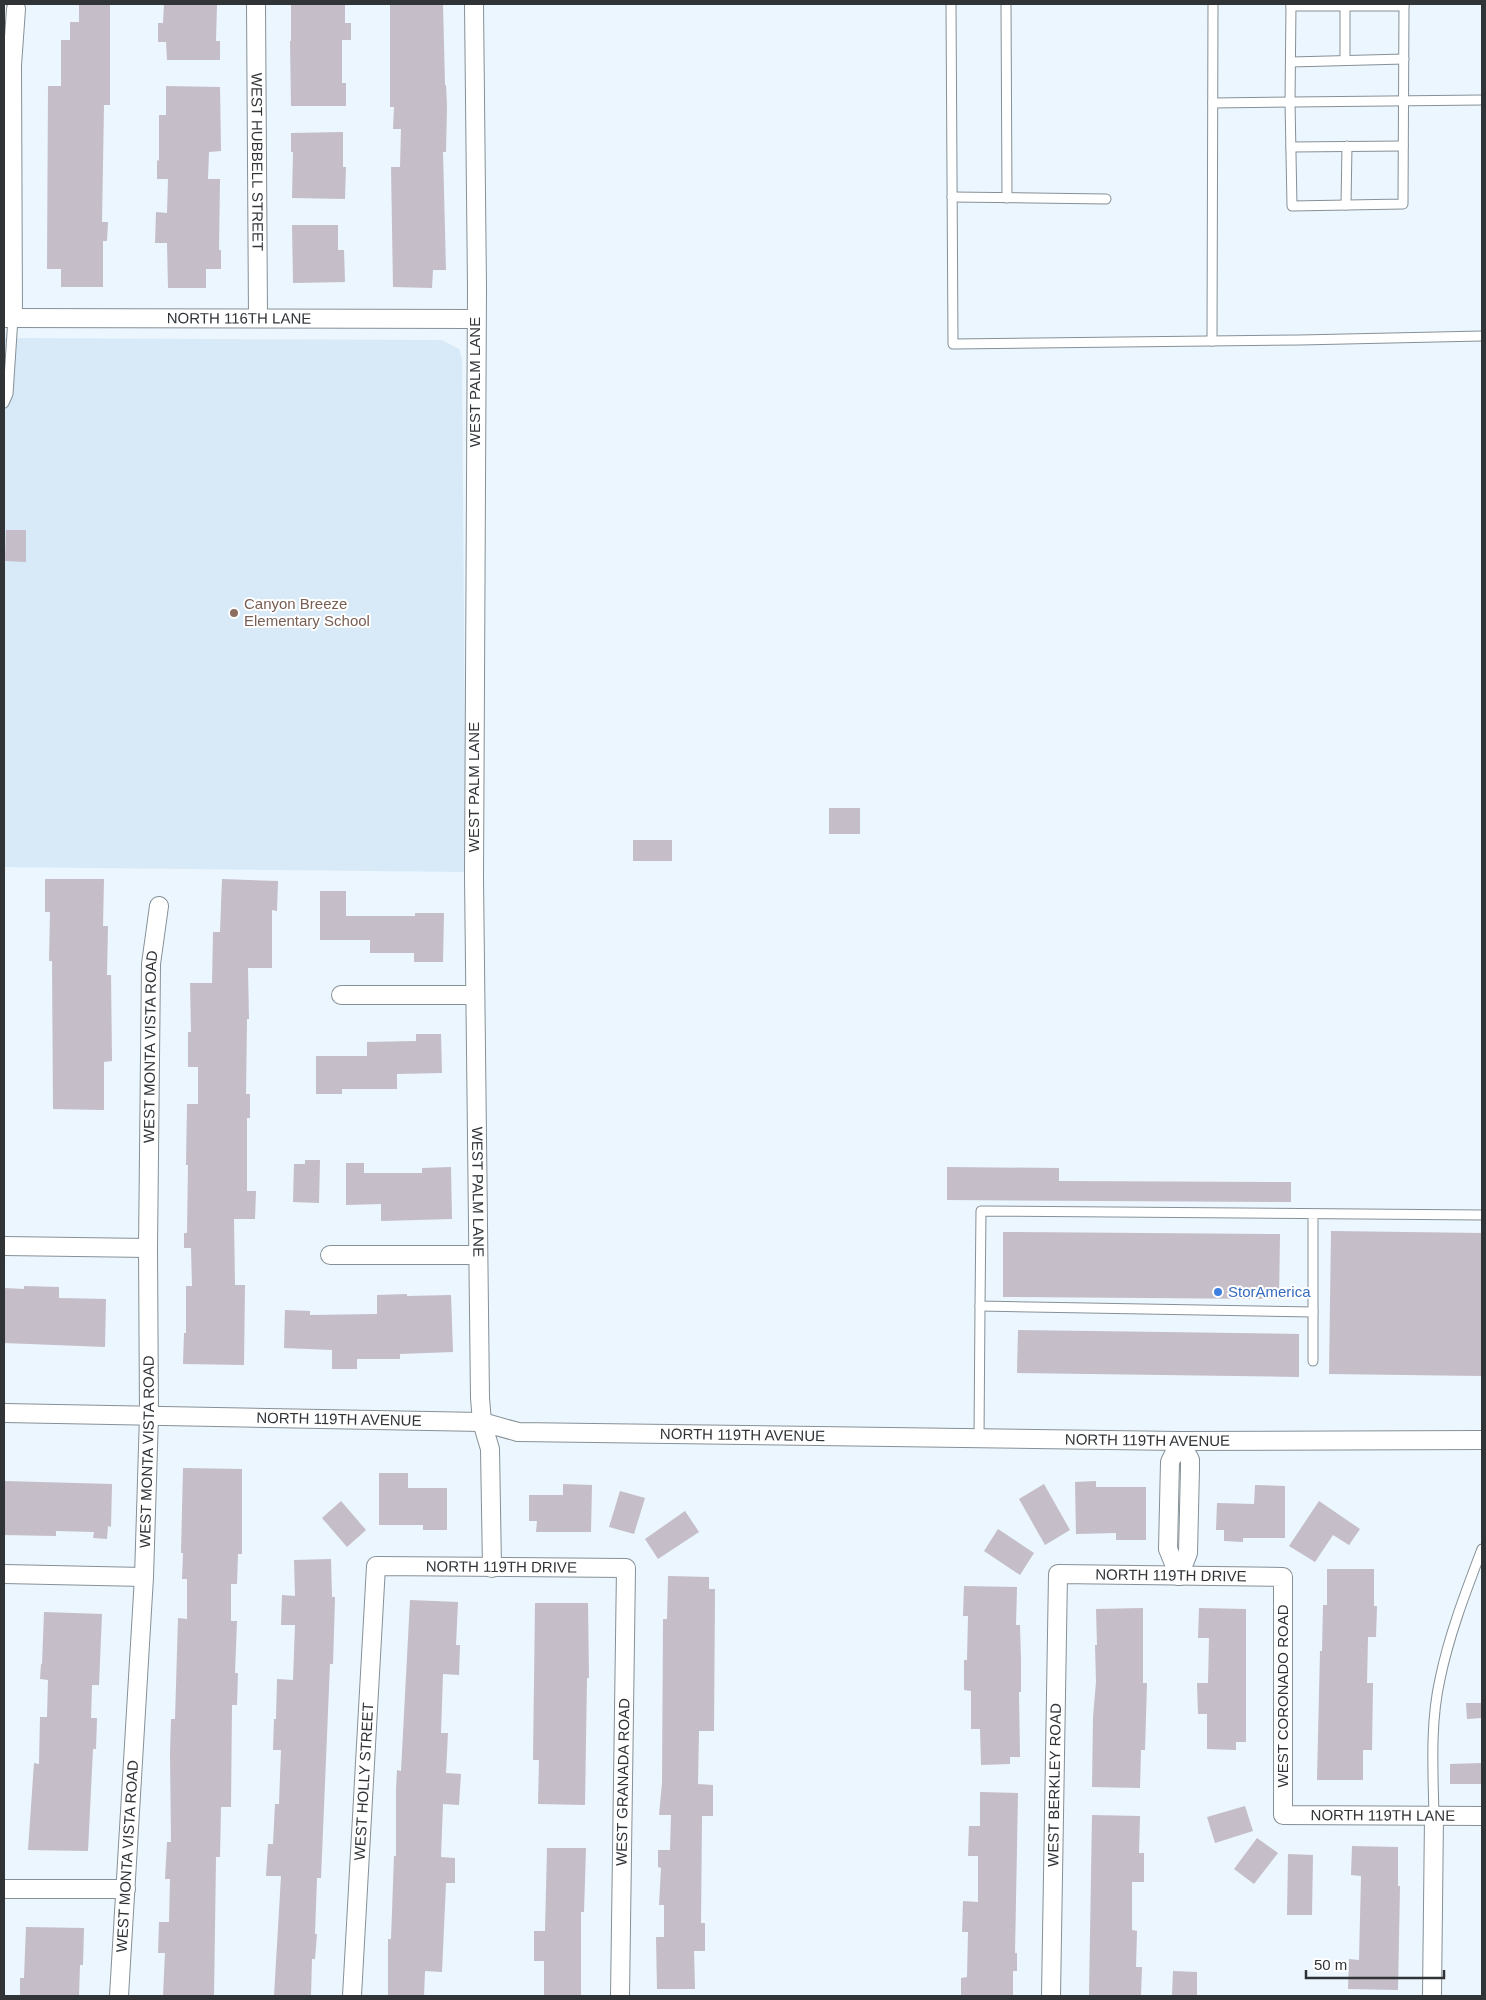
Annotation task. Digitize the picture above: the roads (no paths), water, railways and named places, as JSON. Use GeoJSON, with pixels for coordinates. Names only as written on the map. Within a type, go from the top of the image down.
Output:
{"type":"FeatureCollection","features":[{"type":"Feature","properties":{"kind":"street","name":"WEST HUBBELL STREET"},"geometry":{"type":"LineString","coordinates":[[256,4],[258,318]]}},
{"type":"Feature","properties":{"kind":"street","name":"WEST PALM LANE"},"geometry":{"type":"LineString","coordinates":[[474,4],[477,278],[475,319],[475,995],[478,1256],[482,1422],[490,1449],[492,1568]]}},
{"type":"Feature","properties":{"kind":"street"},"geometry":{"type":"LineString","coordinates":[[8,318],[12,65],[16,9]]}},
{"type":"Feature","properties":{"kind":"street","name":"NORTH 116TH LANE"},"geometry":{"type":"LineString","coordinates":[[8,318],[475,319]]}},
{"type":"Feature","properties":{"kind":"street","name":"WEST MONTA VISTA ROAD"},"geometry":{"type":"LineString","coordinates":[[119,1996],[144,1577],[149,1415],[148,1248],[151,964],[159,906]]}},
{"type":"Feature","properties":{"kind":"street"},"geometry":{"type":"LineString","coordinates":[[341,995],[475,995]]}},
{"type":"Feature","properties":{"kind":"street"},"geometry":{"type":"LineString","coordinates":[[4,1246],[148,1248]]}},
{"type":"Feature","properties":{"kind":"street"},"geometry":{"type":"LineString","coordinates":[[330,1256],[478,1256]]}},
{"type":"Feature","properties":{"kind":"street","name":"NORTH 119TH AVENUE"},"geometry":{"type":"LineString","coordinates":[[4,1413],[482,1422],[518,1432],[1180,1441],[1482,1440]]}},
{"type":"Feature","properties":{"kind":"street"},"geometry":{"type":"LineString","coordinates":[[1179,1576],[1168,1549],[1170,1462],[1180,1441]]}},
{"type":"Feature","properties":{"kind":"street","name":"NORTH 119TH DRIVE"},"geometry":{"type":"LineString","coordinates":[[376,1566],[626,1568]]}},
{"type":"Feature","properties":{"kind":"street","name":"WEST HOLLY STREET"},"geometry":{"type":"LineString","coordinates":[[352,1996],[376,1566]]}},
{"type":"Feature","properties":{"kind":"street","name":"WEST GRANADA ROAD"},"geometry":{"type":"LineString","coordinates":[[620,1996],[626,1568]]}},
{"type":"Feature","properties":{"kind":"street"},"geometry":{"type":"LineString","coordinates":[[4,1574],[144,1577]]}},
{"type":"Feature","properties":{"kind":"street","name":"NORTH 119TH DRIVE"},"geometry":{"type":"LineString","coordinates":[[1058,1574],[1283,1577]]}},
{"type":"Feature","properties":{"kind":"street","name":"WEST BERKLEY ROAD"},"geometry":{"type":"LineString","coordinates":[[1051,1996],[1058,1574]]}},
{"type":"Feature","properties":{"kind":"street","name":"WEST CORONADO ROAD"},"geometry":{"type":"LineString","coordinates":[[1283,1577],[1283,1815]]}},
{"type":"Feature","properties":{"kind":"street","name":"NORTH 119TH LANE"},"geometry":{"type":"LineString","coordinates":[[1283,1815],[1482,1816]]}},
{"type":"Feature","properties":{"kind":"street"},"geometry":{"type":"LineString","coordinates":[[1432,1996],[1434,1816]]}},
{"type":"Feature","properties":{"kind":"street"},"geometry":{"type":"LineString","coordinates":[[4,1889],[126,1889]]}},
{"type":"Feature","properties":{"kind":"lane"},"geometry":{"type":"LineString","coordinates":[[951,4],[953,344],[1212,342],[1482,336]]}},
{"type":"Feature","properties":{"kind":"lane"},"geometry":{"type":"LineString","coordinates":[[1006,4],[1007,198]]}},
{"type":"Feature","properties":{"kind":"lane"},"geometry":{"type":"LineString","coordinates":[[1212,342],[1213,4]]}},
{"type":"Feature","properties":{"kind":"lane"},"geometry":{"type":"LineString","coordinates":[[1291,5],[1404,5],[1403,204],[1292,206],[1291,5]]}},
{"type":"Feature","properties":{"kind":"lane"},"geometry":{"type":"LineString","coordinates":[[1344,60],[1345,5]]}},
{"type":"Feature","properties":{"kind":"lane"},"geometry":{"type":"LineString","coordinates":[[1291,62],[1404,59]]}},
{"type":"Feature","properties":{"kind":"lane"},"geometry":{"type":"LineString","coordinates":[[1213,103],[1482,100]]}},
{"type":"Feature","properties":{"kind":"lane"},"geometry":{"type":"LineString","coordinates":[[1346,205],[1347,146]]}},
{"type":"Feature","properties":{"kind":"lane"},"geometry":{"type":"LineString","coordinates":[[1291,147],[1403,146]]}},
{"type":"Feature","properties":{"kind":"lane"},"geometry":{"type":"LineString","coordinates":[[952,197],[1106,199]]}},
{"type":"Feature","properties":{"kind":"lane"},"geometry":{"type":"LineString","coordinates":[[4,403],[8,394],[8,318]]}},
{"type":"Feature","properties":{"kind":"lane"},"geometry":{"type":"LineString","coordinates":[[979,1438],[981,1210],[1482,1215]]}},
{"type":"Feature","properties":{"kind":"lane"},"geometry":{"type":"LineString","coordinates":[[1313,1214],[1314,1361]]}},
{"type":"Feature","properties":{"kind":"lane"},"geometry":{"type":"LineString","coordinates":[[980,1306],[1313,1312]]}},
{"type":"Feature","properties":{"kind":"lane"},"geometry":{"type":"LineString","coordinates":[[1434,1816],[1434,1729],[1439,1680],[1482,1549]]}},
{"type":"Feature","properties":{"kind":"place","name":"Canyon Breeze Elementary School"},"geometry":{"type":"Point","coordinates":[234,613]}},
{"type":"Feature","properties":{"kind":"place","name":"StorAmerica"},"geometry":{"type":"Point","coordinates":[1218,1292]}}]}
